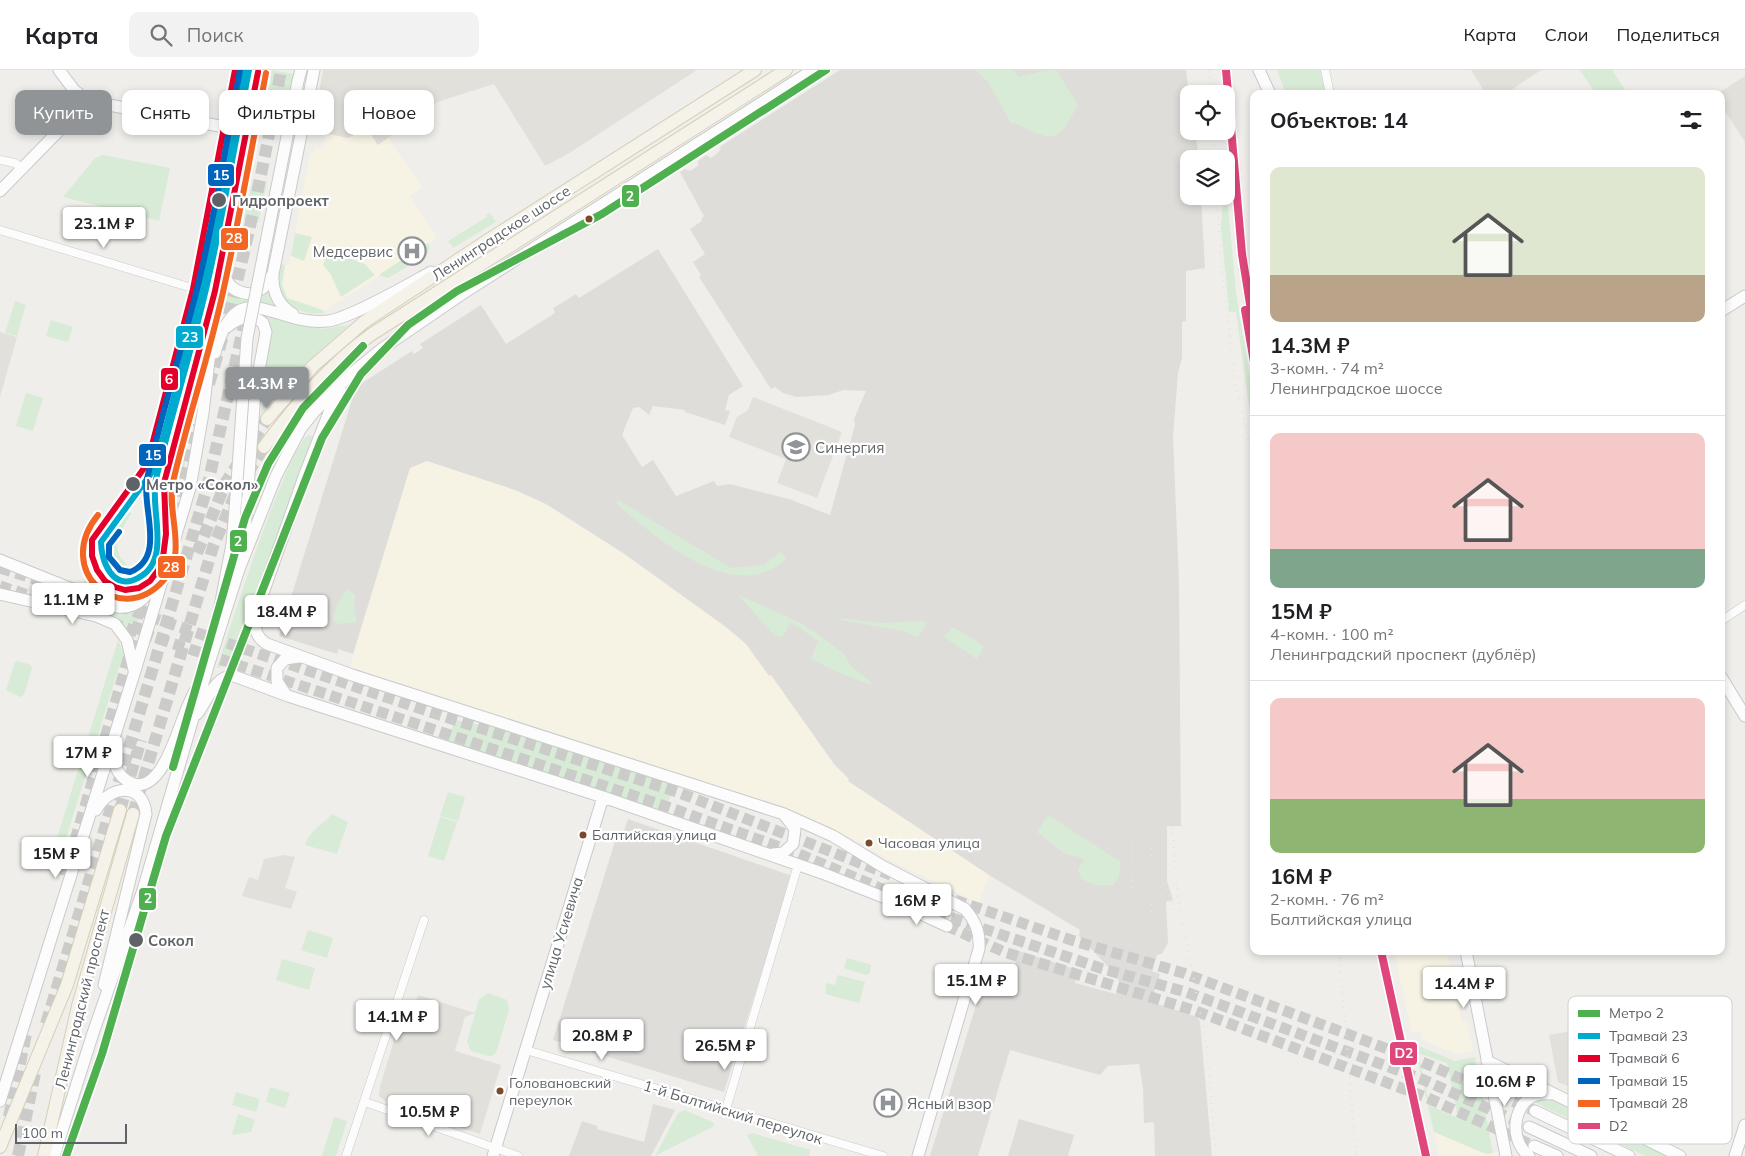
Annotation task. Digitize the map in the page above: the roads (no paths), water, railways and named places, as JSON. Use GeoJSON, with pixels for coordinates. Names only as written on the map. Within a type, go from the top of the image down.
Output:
{"type":"FeatureCollection","features":[{"type":"Feature","properties":{"kind":"main road"},"geometry":{"type":"LineString","coordinates":[[59,70],[74,90]]}},
{"type":"Feature","properties":{"kind":"main road"},"geometry":{"type":"LineString","coordinates":[[258,90],[262,70]]}},
{"type":"Feature","properties":{"kind":"main road"},"geometry":{"type":"LineString","coordinates":[[298,318],[278,301],[273,289],[273,274],[314,70]]}},
{"type":"Feature","properties":{"kind":"main road","name":"Ленинградское шоссе"},"geometry":{"type":"LineString","coordinates":[[267,419],[301,378],[336,344],[370,318],[488,240],[755,70]]}},
{"type":"Feature","properties":{"kind":"main road","name":"Ленинградское шоссе"},"geometry":{"type":"LineString","coordinates":[[264,446],[311,387],[358,344],[786,70]]}},
{"type":"Feature","properties":{"kind":"main road"},"geometry":{"type":"LineString","coordinates":[[54,1156],[93,1033],[143,890],[194,718],[208,663],[239,569],[276,476],[293,442],[314,412],[351,374],[383,348],[466,292],[813,70]]}},
{"type":"Feature","properties":{"kind":"main road"},"geometry":{"type":"LineString","coordinates":[[1259,70],[1268,90]]}},
{"type":"Feature","properties":{"kind":"main road"},"geometry":{"type":"LineString","coordinates":[[215,641],[232,544],[247,338],[300,76]]}},
{"type":"Feature","properties":{"kind":"main road"},"geometry":{"type":"LineString","coordinates":[[112,106],[219,126]]}},
{"type":"Feature","properties":{"kind":"main road"},"geometry":{"type":"LineString","coordinates":[[0,191],[56,135]]}},
{"type":"Feature","properties":{"kind":"main road"},"geometry":{"type":"LineString","coordinates":[[0,1101],[117,730],[169,561],[191,481],[204,413],[214,317],[221,275],[250,135]]}},
{"type":"Feature","properties":{"kind":"main road"},"geometry":{"type":"LineString","coordinates":[[466,292],[525,238]]}},
{"type":"Feature","properties":{"kind":"main road"},"geometry":{"type":"LineString","coordinates":[[207,381],[222,331],[230,316],[245,308],[256,308],[298,318],[329,321],[345,315],[488,240]]}},
{"type":"Feature","properties":{"kind":"main road"},"geometry":{"type":"LineString","coordinates":[[224,262],[224,272],[228,284],[245,294],[260,291],[273,274]]}},
{"type":"Feature","properties":{"kind":"main road"},"geometry":{"type":"LineString","coordinates":[[1725,308],[1745,296]]}},
{"type":"Feature","properties":{"kind":"main road"},"geometry":{"type":"LineString","coordinates":[[222,331],[234,322],[246,317],[259,320],[266,332],[255,392],[247,526],[239,569]]}},
{"type":"Feature","properties":{"kind":"main road"},"geometry":{"type":"LineString","coordinates":[[351,374],[332,405],[326,420],[256,613],[255,627],[260,639],[267,644],[303,657],[784,814],[833,836],[882,866],[965,909],[975,921],[979,936],[979,949],[918,1156]]}},
{"type":"Feature","properties":{"kind":"main road"},"geometry":{"type":"LineString","coordinates":[[0,560],[110,606],[122,608],[135,605],[144,599],[169,561]]}},
{"type":"Feature","properties":{"kind":"main road"},"geometry":{"type":"LineString","coordinates":[[0,594],[96,616],[115,624],[127,640],[133,657],[134,674]]}},
{"type":"Feature","properties":{"kind":"main road"},"geometry":{"type":"LineString","coordinates":[[288,696],[279,688],[276,675],[277,668],[285,659],[303,657]]}},
{"type":"Feature","properties":{"kind":"main road"},"geometry":{"type":"LineString","coordinates":[[117,730],[114,756],[118,771],[128,782],[135,784],[151,780],[163,767],[208,663]]}},
{"type":"Feature","properties":{"kind":"main road"},"geometry":{"type":"LineString","coordinates":[[194,718],[218,681],[225,676],[234,676],[288,696],[603,796],[767,853],[898,902],[947,926]]}},
{"type":"Feature","properties":{"kind":"main road"},"geometry":{"type":"LineString","coordinates":[[1725,684],[1745,716]]}},
{"type":"Feature","properties":{"kind":"main road"},"geometry":{"type":"LineString","coordinates":[[83,834],[100,803],[111,793],[130,791],[142,800],[145,806],[146,821],[93,1033]]}},
{"type":"Feature","properties":{"kind":"main road","name":"улица Усиевича"},"geometry":{"type":"LineString","coordinates":[[494,1152],[603,796]]}},
{"type":"Feature","properties":{"kind":"main road","name":"Ленинградский проспект"},"geometry":{"type":"LineString","coordinates":[[0,1147],[67,985],[120,810]]}},
{"type":"Feature","properties":{"kind":"main road","name":"Ленинградский проспект"},"geometry":{"type":"LineString","coordinates":[[44,1156],[85,978],[133,814]]}},
{"type":"Feature","properties":{"kind":"main road"},"geometry":{"type":"LineString","coordinates":[[767,853],[783,853],[793,844],[794,829],[784,814]]}},
{"type":"Feature","properties":{"kind":"main road"},"geometry":{"type":"LineString","coordinates":[[1467,955],[1506,1156]]}},
{"type":"Feature","properties":{"kind":"main road"},"geometry":{"type":"LineString","coordinates":[[1487,1061],[1568,1101]]}},
{"type":"Feature","properties":{"kind":"main road"},"geometry":{"type":"LineString","coordinates":[[1495,1101],[1496,1089],[1500,1085],[1518,1080],[1527,1082]]}},
{"type":"Feature","properties":{"kind":"main road"},"geometry":{"type":"LineString","coordinates":[[1556,1095],[1546,1093],[1533,1096],[1521,1104],[1516,1120],[1520,1143],[1531,1151],[1558,1156]]}},
{"type":"Feature","properties":{"kind":"main road"},"geometry":{"type":"LineString","coordinates":[[1535,1111],[1568,1127]]}},
{"type":"Feature","properties":{"kind":"main road"},"geometry":{"type":"LineString","coordinates":[[1735,1156],[1745,1125]]}},
{"type":"Feature","properties":{"kind":"main road"},"geometry":{"type":"LineString","coordinates":[[1529,1126],[1591,1156]]}},
{"type":"Feature","properties":{"kind":"main road"},"geometry":{"type":"LineString","coordinates":[[1503,1142],[1517,1156]]}},
{"type":"Feature","properties":{"kind":"main road"},"geometry":{"type":"LineString","coordinates":[[1604,1144],[1629,1156]]}},
{"type":"Feature","properties":{"kind":"main road"},"geometry":{"type":"LineString","coordinates":[[1656,1144],[1680,1156]]}},
{"type":"Feature","properties":{"kind":"street"},"geometry":{"type":"LineString","coordinates":[[1325,70],[1329,90]]}},
{"type":"Feature","properties":{"kind":"street"},"geometry":{"type":"LineString","coordinates":[[0,160],[15,163],[23,169]]}},
{"type":"Feature","properties":{"kind":"street"},"geometry":{"type":"LineString","coordinates":[[0,230],[202,290],[214,285],[221,275]]}},
{"type":"Feature","properties":{"kind":"street"},"geometry":{"type":"LineString","coordinates":[[202,290],[212,308],[214,317]]}},
{"type":"Feature","properties":{"kind":"street"},"geometry":{"type":"LineString","coordinates":[[1725,618],[1745,605]]}},
{"type":"Feature","properties":{"kind":"street"},"geometry":{"type":"LineString","coordinates":[[726,1109],[798,865]]}},
{"type":"Feature","properties":{"kind":"street"},"geometry":{"type":"LineString","coordinates":[[346,1156],[424,920]]}},
{"type":"Feature","properties":{"kind":"street","name":"1-й Балтийский переулок"},"geometry":{"type":"LineString","coordinates":[[526,1050],[883,1156]]}},
{"type":"Feature","properties":{"kind":"street"},"geometry":{"type":"LineString","coordinates":[[365,1102],[494,1152],[518,1156]]}},
{"type":"Feature","properties":{"kind":"tunnel"},"geometry":{"type":"LineString","coordinates":[[209,384],[250,228],[281,70]]}},
{"type":"Feature","properties":{"kind":"tunnel"},"geometry":{"type":"LineString","coordinates":[[46,1024],[207,488],[248,307]]}},
{"type":"Feature","properties":{"kind":"tunnel"},"geometry":{"type":"LineString","coordinates":[[197,553],[226,482],[267,419]]}},
{"type":"Feature","properties":{"kind":"tunnel"},"geometry":{"type":"LineString","coordinates":[[65,876],[197,425]]}},
{"type":"Feature","properties":{"kind":"tunnel"},"geometry":{"type":"LineString","coordinates":[[133,814],[213,547],[238,488],[264,447]]}},
{"type":"Feature","properties":{"kind":"tunnel"},"geometry":{"type":"LineString","coordinates":[[0,568],[38,580]]}},
{"type":"Feature","properties":{"kind":"tunnel"},"geometry":{"type":"LineString","coordinates":[[0,586],[34,597]]}},
{"type":"Feature","properties":{"kind":"tunnel"},"geometry":{"type":"LineString","coordinates":[[118,606],[427,711],[677,792],[891,875]]}},
{"type":"Feature","properties":{"kind":"tunnel"},"geometry":{"type":"LineString","coordinates":[[111,623],[671,808],[799,854],[949,917],[1100,968],[1186,992],[1424,1080],[1525,1125]]}},
{"type":"Feature","properties":{"kind":"tunnel"},"geometry":{"type":"LineString","coordinates":[[120,810],[141,740]]}},
{"type":"Feature","properties":{"kind":"tunnel"},"geometry":{"type":"LineString","coordinates":[[955,900],[1071,940],[1183,973],[1420,1061],[1535,1111]]}},
{"type":"Feature","properties":{"kind":"tunnel"},"geometry":{"type":"LineString","coordinates":[[947,926],[1004,952],[1196,1011],[1428,1098],[1534,1146]]}},
{"type":"Feature","properties":{"kind":"tunnel"},"geometry":{"type":"LineString","coordinates":[[9,1117],[27,1029]]}},
{"type":"Feature","properties":{"kind":"tunnel"},"geometry":{"type":"LineString","coordinates":[[18,1156],[35,1073]]}},
{"type":"Feature","properties":{"kind":"railway"},"geometry":{"type":"LineString","coordinates":[[1209,70],[1210,85]]}},
{"type":"Feature","properties":{"kind":"railway"},"geometry":{"type":"LineString","coordinates":[[1214,140],[1214,150]]}},
{"type":"Feature","properties":{"kind":"railway"},"geometry":{"type":"LineString","coordinates":[[1218,205],[1223,279],[1235,381],[1250,445]]}},
{"type":"Feature","properties":{"kind":"railway"},"geometry":{"type":"LineString","coordinates":[[1172,826],[1178,897],[1207,1049],[1216,1156]]}},
{"type":"Feature","properties":{"kind":"railway"},"geometry":{"type":"LineString","coordinates":[[1151,841],[1151,929]]}},
{"type":"Feature","properties":{"kind":"railway"},"geometry":{"type":"LineString","coordinates":[[1131,930],[1132,842]]}},
{"type":"Feature","properties":{"kind":"railway"},"geometry":{"type":"LineString","coordinates":[[1165,882],[1175,915]]}},
{"type":"Feature","properties":{"kind":"railway"},"geometry":{"type":"LineString","coordinates":[[1339,955],[1356,1156]]}},
{"type":"Feature","properties":{"kind":"metro line","name":"2"},"geometry":{"type":"LineString","coordinates":[[66,1156],[102,1054],[166,836],[322,438],[361,374],[408,325],[457,291],[602,214],[826,70]]}},
{"type":"Feature","properties":{"kind":"metro line","name":"2"},"geometry":{"type":"LineString","coordinates":[[173,767],[245,518],[268,464],[303,408],[363,346]]}},
{"type":"Feature","properties":{"kind":"tram line","name":"6"},"geometry":{"type":"LineString","coordinates":[[235,70],[193,289],[147,464],[92,540],[92,556],[97,570],[105,581],[125,590],[139,588],[150,581],[159,569],[163,557],[166,534],[164,483],[215,291],[258,72]]}},
{"type":"Feature","properties":{"kind":"tram line","name":"15"},"geometry":{"type":"LineString","coordinates":[[119,532],[109,545],[109,557],[120,570],[130,572],[141,565],[147,555],[150,543],[146,490],[147,479],[203,262],[240,70]]}},
{"type":"Feature","properties":{"kind":"tram line","name":"23"},"geometry":{"type":"LineString","coordinates":[[244,70],[202,291],[155,468],[101,542],[106,565],[115,578],[122,581],[138,578],[149,570],[155,559],[158,533],[155,505],[156,479],[206,289],[249,70]]}},
{"type":"Feature","properties":{"kind":"tram line","name":"28"},"geometry":{"type":"LineString","coordinates":[[98,515],[86,536],[83,555],[87,573],[97,587],[111,596],[128,599],[146,594],[163,581],[171,570],[175,558],[176,546],[172,507],[173,482],[223,292],[266,73]]}},
{"type":"Feature","properties":{"kind":"place","name":"Гидропроект"},"geometry":{"type":"Point","coordinates":[219,200]}},
{"type":"Feature","properties":{"kind":"place","name":"Медсервис"},"geometry":{"type":"Point","coordinates":[412,251]}},
{"type":"Feature","properties":{"kind":"place","name":"Синергия"},"geometry":{"type":"Point","coordinates":[796,447]}},
{"type":"Feature","properties":{"kind":"place","name":"Метро «Сокол»"},"geometry":{"type":"Point","coordinates":[133,484]}},
{"type":"Feature","properties":{"kind":"place","name":"Балтийская улица"},"geometry":{"type":"Point","coordinates":[583,835]}},
{"type":"Feature","properties":{"kind":"place","name":"Часовая улица"},"geometry":{"type":"Point","coordinates":[869,843]}},
{"type":"Feature","properties":{"kind":"place","name":"Сокол"},"geometry":{"type":"Point","coordinates":[136,940]}},
{"type":"Feature","properties":{"kind":"place","name":"Головановский переулок"},"geometry":{"type":"Point","coordinates":[500,1091]}},
{"type":"Feature","properties":{"kind":"place","name":"Ясный взор"},"geometry":{"type":"Point","coordinates":[888,1103]}}]}
